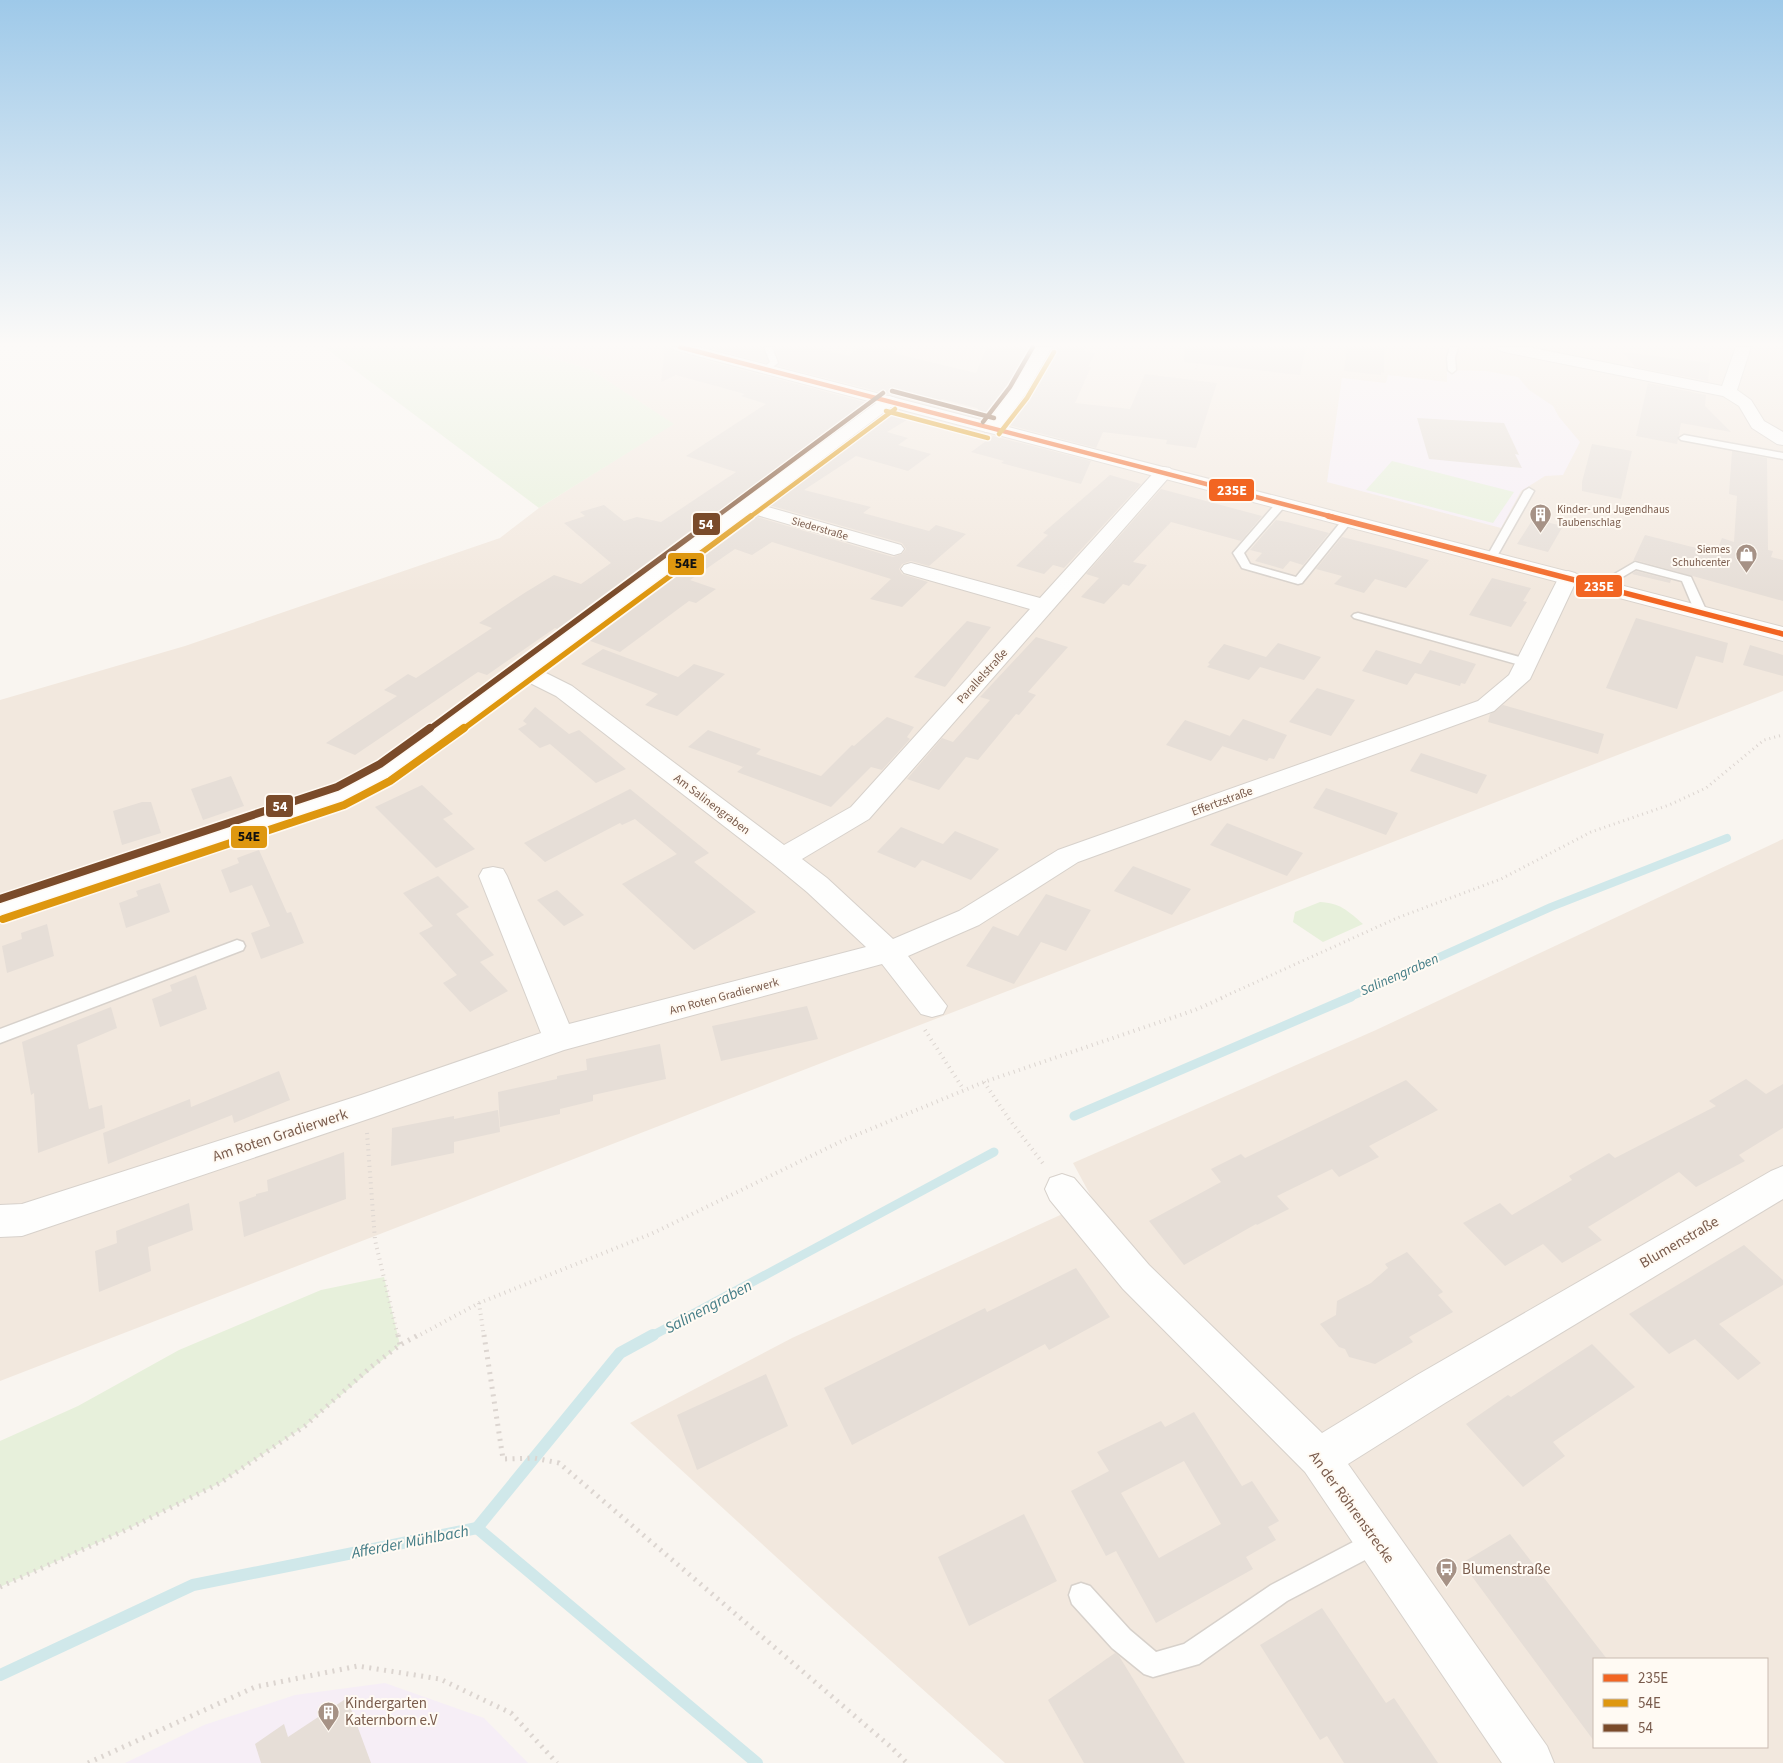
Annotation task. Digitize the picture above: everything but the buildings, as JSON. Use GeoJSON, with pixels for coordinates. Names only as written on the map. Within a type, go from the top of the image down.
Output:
{"type":"FeatureCollection","features":[{"type":"Feature","properties":{"kind":"street"},"geometry":{"type":"LineString","coordinates":[[0,910],[332,799],[363,786],[390,770],[849,429]]}},
{"type":"Feature","properties":{"kind":"street"},"geometry":{"type":"LineString","coordinates":[[995,429],[1783,634]]}},
{"type":"Feature","properties":{"kind":"street"},"geometry":{"type":"LineString","coordinates":[[1766,429],[1783,440]]}},
{"type":"Feature","properties":{"kind":"street","name":"Parallelstraße"},"geometry":{"type":"LineString","coordinates":[[783,858],[860,813],[1164,472]]}},
{"type":"Feature","properties":{"kind":"street","name":"Siederstraße"},"geometry":{"type":"LineString","coordinates":[[745,506],[894,549]]}},
{"type":"Feature","properties":{"kind":"street"},"geometry":{"type":"LineString","coordinates":[[911,569],[1044,606]]}},
{"type":"Feature","properties":{"kind":"street","name":"Effertzstraße"},"geometry":{"type":"LineString","coordinates":[[889,952],[968,918],[1068,856],[1486,706],[1519,679],[1568,577]]}},
{"type":"Feature","properties":{"kind":"street","name":"Am Salinengraben"},"geometry":{"type":"LineString","coordinates":[[523,670],[564,692],[783,858],[817,885],[889,952]]}},
{"type":"Feature","properties":{"kind":"street"},"geometry":{"type":"LineString","coordinates":[[493,876],[559,1039]]}},
{"type":"Feature","properties":{"kind":"street"},"geometry":{"type":"LineString","coordinates":[[889,952],[932,1006]]}},
{"type":"Feature","properties":{"kind":"street","name":"Am Roten Gradierwerk"},"geometry":{"type":"LineString","coordinates":[[0,1221],[22,1220],[365,1107],[559,1039],[889,952]]}},
{"type":"Feature","properties":{"kind":"street","name":"Blumenstraße"},"geometry":{"type":"LineString","coordinates":[[1319,1458],[1431,1389],[1783,1182]]}},
{"type":"Feature","properties":{"kind":"street","name":"An der Röhrenstrecke"},"geometry":{"type":"LineString","coordinates":[[1062,1189],[1136,1277],[1319,1458],[1530,1763]]}},
{"type":"Feature","properties":{"kind":"lane"},"geometry":{"type":"LineString","coordinates":[[1684,438],[1783,456]]}},
{"type":"Feature","properties":{"kind":"lane"},"geometry":{"type":"LineString","coordinates":[[1491,558],[1529,492]]}},
{"type":"Feature","properties":{"kind":"lane"},"geometry":{"type":"LineString","coordinates":[[1282,503],[1262,528],[1238,553],[1246,566],[1298,581],[1348,520]]}},
{"type":"Feature","properties":{"kind":"lane"},"geometry":{"type":"LineString","coordinates":[[1600,586],[1635,565],[1688,579],[1701,612]]}},
{"type":"Feature","properties":{"kind":"lane"},"geometry":{"type":"LineString","coordinates":[[1358,616],[1527,663]]}},
{"type":"Feature","properties":{"kind":"lane"},"geometry":{"type":"LineString","coordinates":[[0,1036],[237,946]]}},
{"type":"Feature","properties":{"kind":"lane"},"geometry":{"type":"LineString","coordinates":[[1080,1595],[1121,1639],[1152,1665],[1190,1655],[1279,1593],[1378,1541]]}},
{"type":"Feature","properties":{"kind":"path"},"geometry":{"type":"LineString","coordinates":[[0,1587],[128,1529],[220,1483],[305,1426],[371,1367],[400,1345],[479,1303],[650,1234],[844,1140],[984,1082],[1196,1010],[1397,918],[1501,879],[1591,832],[1669,805],[1706,788],[1764,740],[1783,735]]}},
{"type":"Feature","properties":{"kind":"path"},"geometry":{"type":"LineString","coordinates":[[984,1082],[1009,1119],[1038,1156]]}},
{"type":"Feature","properties":{"kind":"path"},"geometry":{"type":"LineString","coordinates":[[365,1107],[375,1240],[400,1345]]}},
{"type":"Feature","properties":{"kind":"path"},"geometry":{"type":"LineString","coordinates":[[479,1303],[503,1459],[534,1458],[559,1463],[891,1747],[907,1763]]}},
{"type":"Feature","properties":{"kind":"path"},"geometry":{"type":"LineString","coordinates":[[88,1763],[255,1687],[358,1666],[440,1679],[511,1713],[557,1763]]}},
{"type":"Feature","properties":{"kind":"shaded area"},"geometry":{"type":"Polygon","coordinates":[[[665,429],[1783,429],[1783,691],[0,1381],[0,700],[185,646],[500,538],[539,508],[665,429]]]}},
{"type":"Feature","properties":{"kind":"shaded area"},"geometry":{"type":"Polygon","coordinates":[[[1335,429],[1569,429],[1580,442],[1563,475],[1545,476],[1521,491],[1501,528],[1327,482],[1335,429]]]}},
{"type":"Feature","properties":{"kind":"shaded area"},"geometry":{"type":"Polygon","coordinates":[[[1783,839],[1783,1763],[1005,1763],[834,1610],[630,1423],[792,1338],[1093,1200],[1073,1163],[1376,1030],[1783,839]]]}},
{"type":"Feature","properties":{"kind":"shaded area"},"geometry":{"type":"Polygon","coordinates":[[[385,1683],[484,1718],[528,1763],[125,1763],[204,1725],[295,1695],[385,1683]]]}},
{"type":"Feature","properties":{"kind":"green space"},"geometry":{"type":"Polygon","coordinates":[[[434,429],[666,429],[539,508],[434,429]]]}},
{"type":"Feature","properties":{"kind":"green space"},"geometry":{"type":"Polygon","coordinates":[[[1392,461],[1514,492],[1493,523],[1366,490],[1392,461]]]}},
{"type":"Feature","properties":{"kind":"green space"},"geometry":{"type":"Polygon","coordinates":[[[1320,902],[1343,908],[1363,924],[1323,942],[1293,922],[1295,912],[1320,902]]]}},
{"type":"Feature","properties":{"kind":"green space"},"geometry":{"type":"Polygon","coordinates":[[[384,1277],[400,1345],[305,1426],[220,1483],[128,1529],[0,1587],[0,1441],[78,1406],[179,1350],[321,1290],[384,1277]]]}},
{"type":"Feature","properties":{"kind":"waterway","name":"Salinengraben"},"geometry":{"type":"LineString","coordinates":[[1348,998],[1551,907],[1727,838]]}},
{"type":"Feature","properties":{"kind":"waterway","name":"Salinengraben"},"geometry":{"type":"LineString","coordinates":[[1074,1116],[1351,997]]}},
{"type":"Feature","properties":{"kind":"waterway","name":"Salinengraben"},"geometry":{"type":"LineString","coordinates":[[650,1337],[994,1152]]}},
{"type":"Feature","properties":{"kind":"waterway","name":"Salinengraben"},"geometry":{"type":"LineString","coordinates":[[477,1528],[620,1353],[653,1335]]}},
{"type":"Feature","properties":{"kind":"waterway","name":"Afferder Mühlbach"},"geometry":{"type":"LineString","coordinates":[[0,1675],[193,1585],[477,1528]]}},
{"type":"Feature","properties":{"kind":"waterway","name":"Afferder Mühlbach"},"geometry":{"type":"LineString","coordinates":[[477,1528],[757,1763]]}},
{"type":"Feature","properties":{"kind":"transit line","name":"54"},"geometry":{"type":"LineString","coordinates":[[0,899],[337,787],[380,764],[834,429]]}},
{"type":"Feature","properties":{"kind":"transit line","name":"54E"},"geometry":{"type":"LineString","coordinates":[[3,919],[344,805],[390,781],[432,752],[868,429]]}},
{"type":"Feature","properties":{"kind":"transit line","name":"54E"},"geometry":{"type":"LineString","coordinates":[[955,429],[988,438]]}},
{"type":"Feature","properties":{"kind":"transit line","name":"235E"},"geometry":{"type":"LineString","coordinates":[[996,429],[1783,634]]}},
{"type":"Feature","properties":{"kind":"transit line","name":"54E"},"geometry":{"type":"LineString","coordinates":[[999,434],[1003,429]]}},
{"type":"Feature","properties":{"kind":"place","name":"Kinder- und Jugendhaus Taubenschlag"},"geometry":{"type":"Point","coordinates":[1541,534]}},
{"type":"Feature","properties":{"kind":"place","name":"Siemes Schuhcenter"},"geometry":{"type":"Point","coordinates":[1746,574]}},
{"type":"Feature","properties":{"kind":"place","name":"Blumenstraße"},"geometry":{"type":"Point","coordinates":[1446,1588]}},
{"type":"Feature","properties":{"kind":"place","name":"Kindergarten Katernborn e.V"},"geometry":{"type":"Point","coordinates":[329,1731]}}]}
